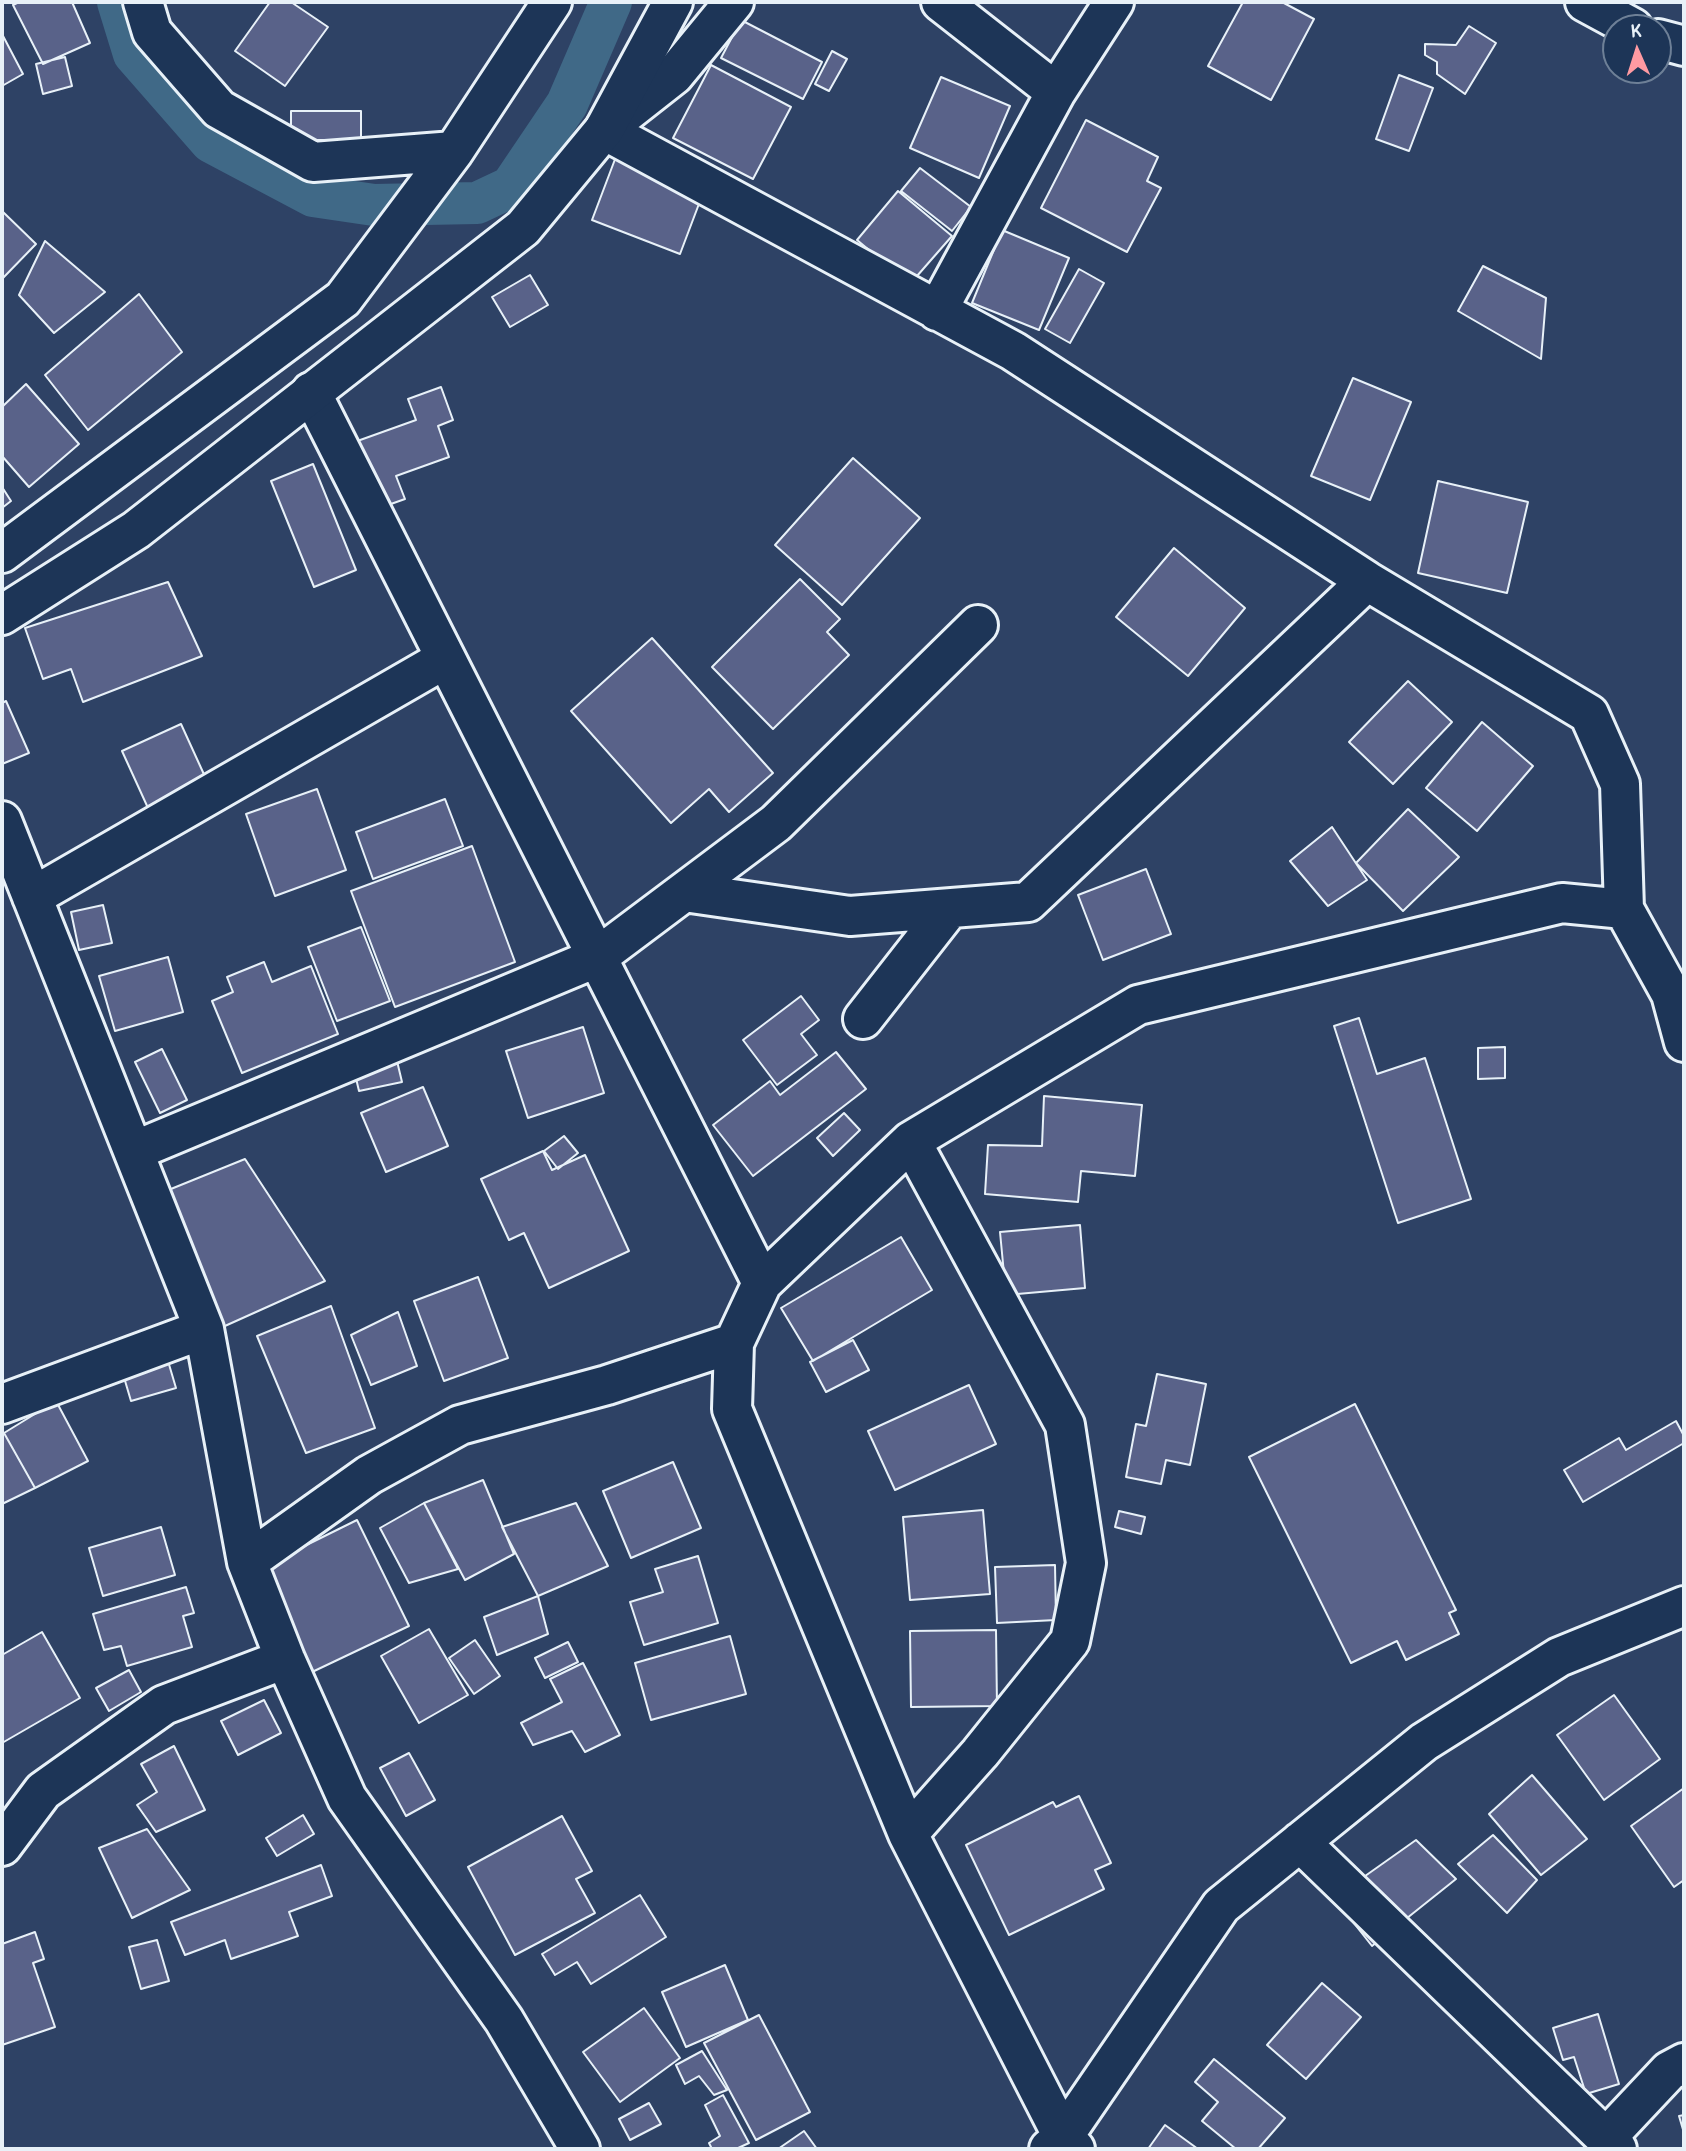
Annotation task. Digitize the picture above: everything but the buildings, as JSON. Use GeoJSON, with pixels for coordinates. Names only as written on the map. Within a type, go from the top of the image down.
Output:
{"type":"FeatureCollection","features":[{"type":"Feature","properties":{"kind":"street"},"geometry":{"type":"LineString","coordinates":[[143,2],[152,32],[219,109],[313,162],[454,151]]}},
{"type":"Feature","properties":{"kind":"street"},"geometry":{"type":"LineString","coordinates":[[2,553],[344,299],[454,151],[552,2]]}},
{"type":"Feature","properties":{"kind":"street"},"geometry":{"type":"LineString","coordinates":[[2,615],[136,530],[523,228],[604,130],[673,2]]}},
{"type":"Feature","properties":{"kind":"street"},"geometry":{"type":"LineString","coordinates":[[604,130],[674,75],[734,2]]}},
{"type":"Feature","properties":{"kind":"street"},"geometry":{"type":"LineString","coordinates":[[941,2],[1056,92]]}},
{"type":"Feature","properties":{"kind":"street"},"geometry":{"type":"LineString","coordinates":[[937,311],[1056,92],[1114,2]]}},
{"type":"Feature","properties":{"kind":"street"},"geometry":{"type":"LineString","coordinates":[[1585,2],[1607,14]]}},
{"type":"Feature","properties":{"kind":"street"},"geometry":{"type":"LineString","coordinates":[[604,130],[1013,351],[1367,581],[1589,713],[1620,784],[1624,909],[1678,993],[1684,1042]]}},
{"type":"Feature","properties":{"kind":"street"},"geometry":{"type":"LineString","coordinates":[[311,391],[762,1283]]}},
{"type":"Feature","properties":{"kind":"street"},"geometry":{"type":"LineString","coordinates":[[684,892],[850,916],[1028,902],[1367,581]]}},
{"type":"Feature","properties":{"kind":"street"},"geometry":{"type":"LineString","coordinates":[[134,1151],[596,958],[776,823],[978,625]]}},
{"type":"Feature","properties":{"kind":"street"},"geometry":{"type":"LineString","coordinates":[[33,897],[445,659]]}},
{"type":"Feature","properties":{"kind":"street"},"geometry":{"type":"LineString","coordinates":[[2,821],[204,1329],[247,1562],[285,1659],[347,1798],[504,2020],[580,2149]]}},
{"type":"Feature","properties":{"kind":"street"},"geometry":{"type":"LineString","coordinates":[[1624,909],[1562,903],[1138,1005],[911,1141],[762,1283],[734,1343],[732,1409],[908,1834],[1062,2145],[1222,1906],[1424,1742],[1559,1657],[1684,1606]]}},
{"type":"Feature","properties":{"kind":"street"},"geometry":{"type":"LineString","coordinates":[[863,1019],[949,909]]}},
{"type":"Feature","properties":{"kind":"street"},"geometry":{"type":"LineString","coordinates":[[908,1834],[980,1754],[1070,1641],[1086,1563],[1065,1425],[911,1141]]}},
{"type":"Feature","properties":{"kind":"street"},"geometry":{"type":"LineString","coordinates":[[2,1405],[204,1329]]}},
{"type":"Feature","properties":{"kind":"street"},"geometry":{"type":"LineString","coordinates":[[247,1562],[369,1475],[460,1425],[607,1385],[734,1343]]}},
{"type":"Feature","properties":{"kind":"street"},"geometry":{"type":"LineString","coordinates":[[2,1846],[43,1791],[164,1704],[285,1659]]}},
{"type":"Feature","properties":{"kind":"street"},"geometry":{"type":"LineString","coordinates":[[1300,1842],[1611,2144],[1669,2071],[1684,2063]]}},
{"type":"Feature","properties":{"kind":"waterway"},"geometry":{"type":"LineString","coordinates":[[118,2],[134,54],[211,142],[313,196],[374,205],[477,203],[511,187],[567,104],[611,2]]}}]}
